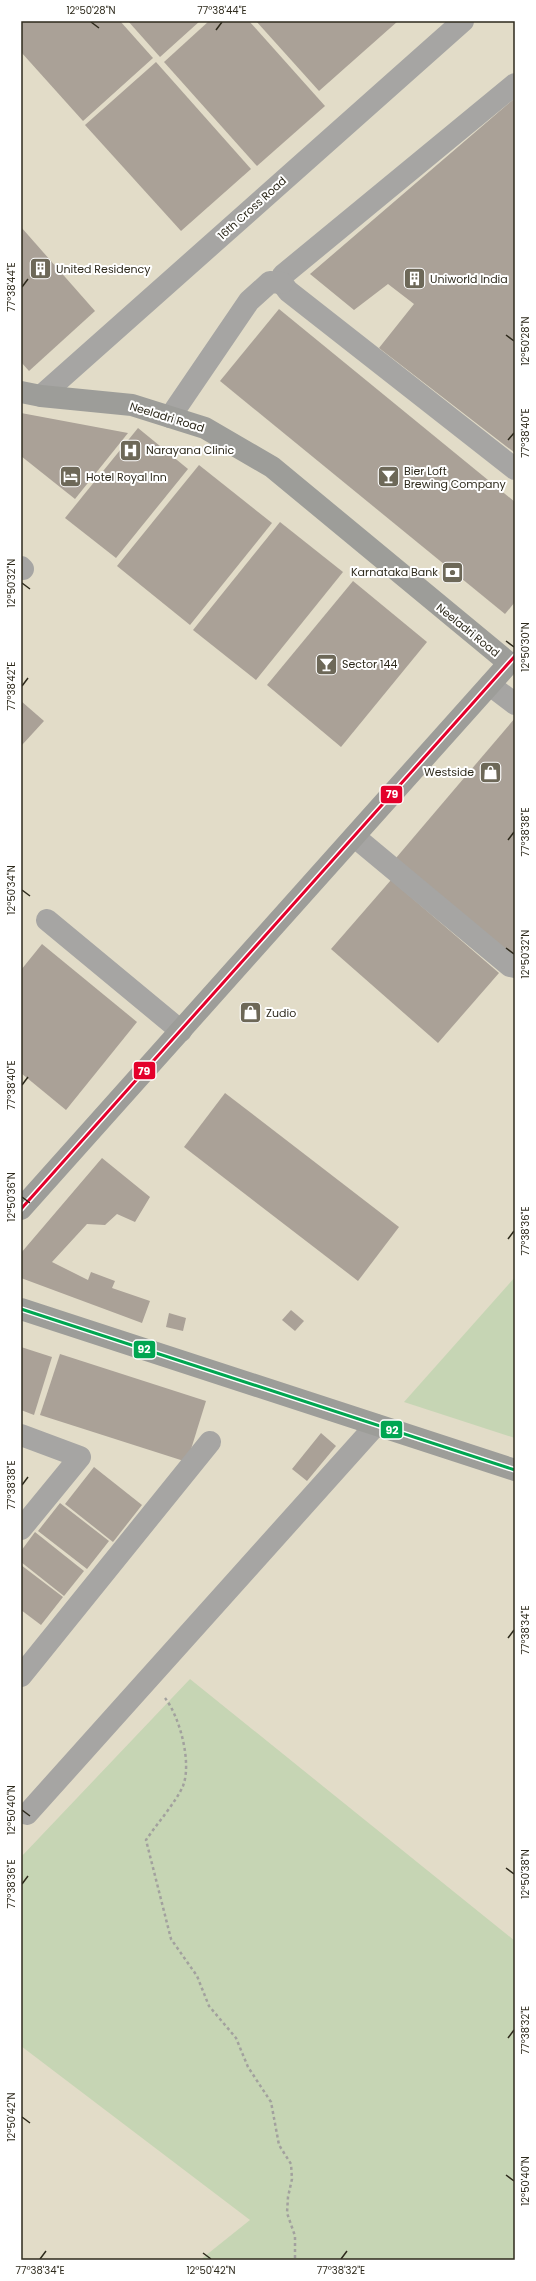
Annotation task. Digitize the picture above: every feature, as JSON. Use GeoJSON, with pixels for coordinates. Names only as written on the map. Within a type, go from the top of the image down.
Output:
{"type":"FeatureCollection","features":[{"type":"Feature","properties":{"kind":"main road","name":"Neeladri Road"},"geometry":{"type":"LineString","coordinates":[[21,1210],[356,837],[512,660],[272,467],[205,428],[132,405],[31,394]]}},
{"type":"Feature","properties":{"kind":"main road"},"geometry":{"type":"LineString","coordinates":[[21,1309],[515,1470]]}},
{"type":"Feature","properties":{"kind":"street","name":"16th Cross Road"},"geometry":{"type":"LineString","coordinates":[[31,394],[463,21]]}},
{"type":"Feature","properties":{"kind":"street"},"geometry":{"type":"LineString","coordinates":[[515,84],[283,275],[282,283],[288,291],[515,469]]}},
{"type":"Feature","properties":{"kind":"street"},"geometry":{"type":"LineString","coordinates":[[170,417],[249,301],[262,287],[270,282],[282,283]]}},
{"type":"Feature","properties":{"kind":"street"},"geometry":{"type":"LineString","coordinates":[[490,685],[515,704]]}},
{"type":"Feature","properties":{"kind":"street"},"geometry":{"type":"LineString","coordinates":[[356,837],[510,966],[515,967]]}},
{"type":"Feature","properties":{"kind":"street"},"geometry":{"type":"LineString","coordinates":[[47,920],[181,1031]]}},
{"type":"Feature","properties":{"kind":"street"},"geometry":{"type":"LineString","coordinates":[[28,1814],[376,1425]]}},
{"type":"Feature","properties":{"kind":"street"},"geometry":{"type":"LineString","coordinates":[[21,1435],[80,1457],[21,1529]]}},
{"type":"Feature","properties":{"kind":"street"},"geometry":{"type":"LineString","coordinates":[[21,1676],[210,1442]]}},
{"type":"Feature","properties":{"kind":"path"},"geometry":{"type":"LineString","coordinates":[[148,1679],[172,1707],[187,1751],[183,1786],[146,1840],[161,1901],[171,1939],[197,1976],[209,2006],[236,2038],[248,2067],[271,2102],[279,2145],[291,2164],[292,2179],[288,2197],[287,2213],[295,2236],[295,2260]]}},
{"type":"Feature","properties":{"kind":"green space"},"geometry":{"type":"Polygon","coordinates":[[[515,1277],[515,1438],[404,1402],[515,1277]]]}},
{"type":"Feature","properties":{"kind":"green space"},"geometry":{"type":"Polygon","coordinates":[[[190,1679],[515,1941],[515,2260],[200,2260],[250,2220],[21,2046],[21,1857],[190,1679]]]}},
{"type":"Feature","properties":{"kind":"building"},"geometry":{"type":"Polygon","coordinates":[[[21,21],[120,21],[153,58],[83,121],[21,52],[21,21]]]}},
{"type":"Feature","properties":{"kind":"building"},"geometry":{"type":"Polygon","coordinates":[[[128,21],[200,21],[160,57],[128,21]]]}},
{"type":"Feature","properties":{"kind":"building"},"geometry":{"type":"Polygon","coordinates":[[[209,21],[249,21],[325,106],[257,166],[164,62],[209,21]]]}},
{"type":"Feature","properties":{"kind":"building"},"geometry":{"type":"Polygon","coordinates":[[[256,21],[398,21],[319,91],[256,21]]]}},
{"type":"Feature","properties":{"kind":"building"},"geometry":{"type":"Polygon","coordinates":[[[156,62],[251,169],[181,231],[85,125],[156,62]]]}},
{"type":"Feature","properties":{"kind":"building","name":"Uniworld India"},"geometry":{"type":"Polygon","coordinates":[[[515,98],[515,453],[379,348],[414,304],[388,284],[354,310],[310,274],[515,98]]]}},
{"type":"Feature","properties":{"kind":"building","name":"United Residency"},"geometry":{"type":"Polygon","coordinates":[[[21,227],[95,311],[29,371],[21,362],[21,227]]]}},
{"type":"Feature","properties":{"kind":"building"},"geometry":{"type":"Polygon","coordinates":[[[279,309],[515,502],[515,602],[505,614],[220,381],[279,309]]]}},
{"type":"Feature","properties":{"kind":"building","name":"Hotel Royal Inn"},"geometry":{"type":"Polygon","coordinates":[[[21,413],[128,433],[75,499],[21,456],[21,413]]]}},
{"type":"Feature","properties":{"kind":"building"},"geometry":{"type":"Polygon","coordinates":[[[138,428],[188,469],[116,558],[65,518],[138,428]]]}},
{"type":"Feature","properties":{"kind":"building"},"geometry":{"type":"Polygon","coordinates":[[[199,465],[272,523],[190,625],[117,566],[199,465]]]}},
{"type":"Feature","properties":{"kind":"building"},"geometry":{"type":"Polygon","coordinates":[[[280,522],[343,572],[256,680],[193,630],[280,522]]]}},
{"type":"Feature","properties":{"kind":"building"},"geometry":{"type":"Polygon","coordinates":[[[353,581],[427,642],[341,747],[267,685],[353,581]]]}},
{"type":"Feature","properties":{"kind":"building"},"geometry":{"type":"Polygon","coordinates":[[[21,701],[44,721],[22,745],[21,744],[21,701]]]}},
{"type":"Feature","properties":{"kind":"building"},"geometry":{"type":"Polygon","coordinates":[[[515,718],[515,959],[396,858],[515,718]]]}},
{"type":"Feature","properties":{"kind":"building"},"geometry":{"type":"Polygon","coordinates":[[[391,880],[499,973],[438,1043],[331,949],[391,880]]]}},
{"type":"Feature","properties":{"kind":"building"},"geometry":{"type":"Polygon","coordinates":[[[42,944],[137,1022],[66,1110],[21,1073],[21,970],[42,944]]]}},
{"type":"Feature","properties":{"kind":"building"},"geometry":{"type":"Polygon","coordinates":[[[225,1093],[399,1227],[358,1281],[184,1147],[225,1093]]]}},
{"type":"Feature","properties":{"kind":"building"},"geometry":{"type":"Polygon","coordinates":[[[102,1158],[150,1197],[135,1222],[117,1214],[105,1225],[87,1224],[52,1262],[88,1280],[91,1272],[115,1281],[112,1288],[150,1301],[142,1323],[21,1278],[21,1253],[102,1158]]]}},
{"type":"Feature","properties":{"kind":"building"},"geometry":{"type":"Polygon","coordinates":[[[291,1310],[304,1321],[295,1331],[282,1320],[291,1310]]]}},
{"type":"Feature","properties":{"kind":"building"},"geometry":{"type":"Polygon","coordinates":[[[169,1313],[186,1318],[183,1331],[166,1327],[169,1313]]]}},
{"type":"Feature","properties":{"kind":"building"},"geometry":{"type":"Polygon","coordinates":[[[21,1347],[52,1357],[34,1415],[21,1410],[21,1347]]]}},
{"type":"Feature","properties":{"kind":"building"},"geometry":{"type":"Polygon","coordinates":[[[60,1354],[206,1401],[187,1462],[40,1415],[60,1354]]]}},
{"type":"Feature","properties":{"kind":"building"},"geometry":{"type":"Polygon","coordinates":[[[321,1433],[336,1446],[307,1481],[292,1469],[321,1433]]]}},
{"type":"Feature","properties":{"kind":"building"},"geometry":{"type":"Polygon","coordinates":[[[94,1467],[142,1505],[113,1542],[65,1504],[94,1467]]]}},
{"type":"Feature","properties":{"kind":"building"},"geometry":{"type":"Polygon","coordinates":[[[60,1503],[109,1541],[87,1569],[38,1531],[60,1503]]]}},
{"type":"Feature","properties":{"kind":"building"},"geometry":{"type":"Polygon","coordinates":[[[35,1532],[84,1571],[64,1596],[21,1562],[21,1551],[35,1532]]]}},
{"type":"Feature","properties":{"kind":"building"},"geometry":{"type":"Polygon","coordinates":[[[21,1565],[63,1597],[41,1625],[21,1610],[21,1565]]]}},
{"type":"Feature","properties":{"kind":"transit line","name":"79"},"geometry":{"type":"LineString","coordinates":[[21,1209],[515,656]]}},
{"type":"Feature","properties":{"kind":"transit line","name":"92"},"geometry":{"type":"LineString","coordinates":[[21,1309],[515,1470]]}},
{"type":"Feature","properties":{"kind":"place","name":"United Residency"},"geometry":{"type":"Point","coordinates":[40,269]}},
{"type":"Feature","properties":{"kind":"place","name":"Uniworld India"},"geometry":{"type":"Point","coordinates":[415,279]}},
{"type":"Feature","properties":{"kind":"place","name":"Narayana Clinic"},"geometry":{"type":"Point","coordinates":[131,450]}},
{"type":"Feature","properties":{"kind":"place","name":"Hotel Royal Inn"},"geometry":{"type":"Point","coordinates":[70,477]}},
{"type":"Feature","properties":{"kind":"place","name":"Bier Loft Brewing Company"},"geometry":{"type":"Point","coordinates":[389,477]}},
{"type":"Feature","properties":{"kind":"place","name":"Karnataka Bank"},"geometry":{"type":"Point","coordinates":[453,572]}},
{"type":"Feature","properties":{"kind":"place","name":"Sector 144"},"geometry":{"type":"Point","coordinates":[326,664]}},
{"type":"Feature","properties":{"kind":"place","name":"Westside"},"geometry":{"type":"Point","coordinates":[490,772]}},
{"type":"Feature","properties":{"kind":"place","name":"Zudio"},"geometry":{"type":"Point","coordinates":[251,1013]}}]}
